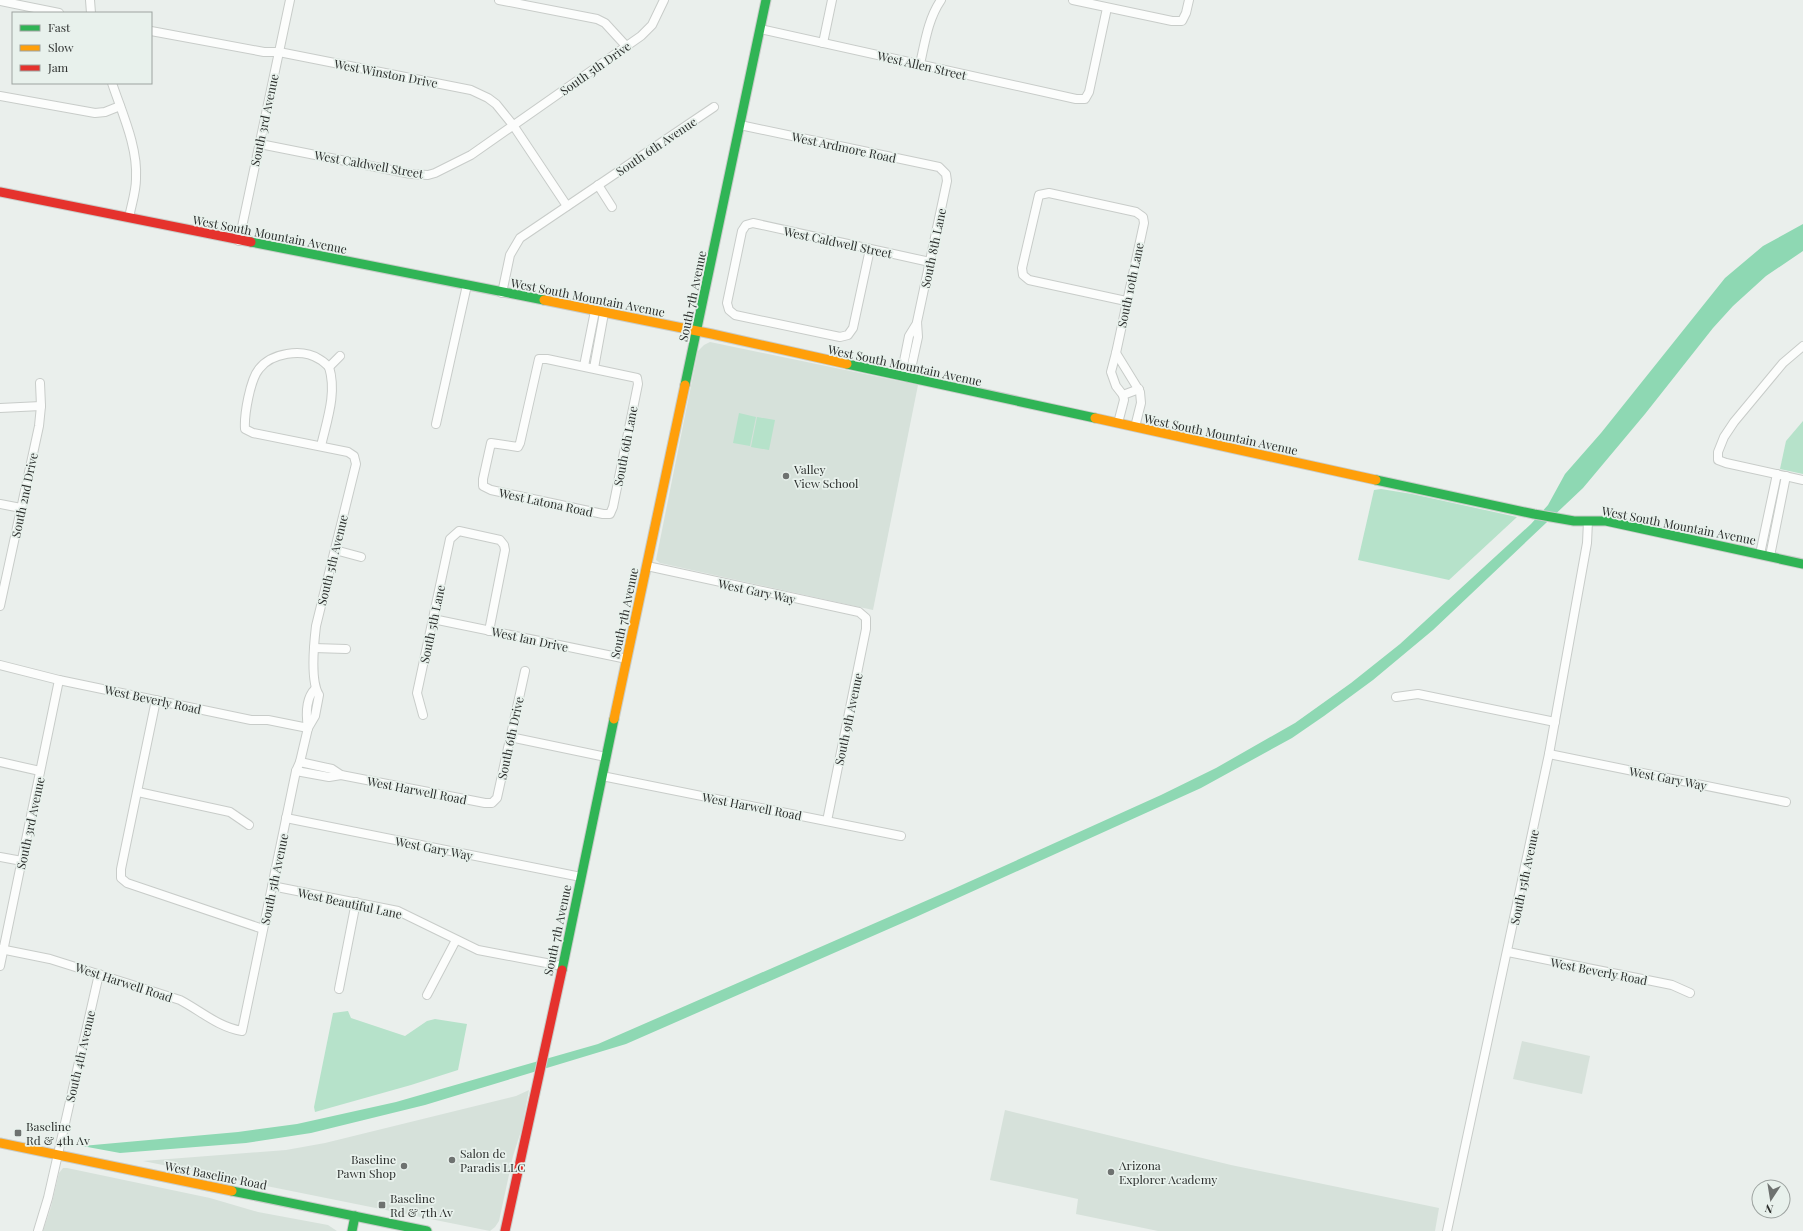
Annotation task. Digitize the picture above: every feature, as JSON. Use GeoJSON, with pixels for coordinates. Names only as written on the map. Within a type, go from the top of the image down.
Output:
{"type":"FeatureCollection","features":[{"type":"Feature","properties":{"kind":"street"},"geometry":{"type":"LineString","coordinates":[[90,0],[91,12]]}},
{"type":"Feature","properties":{"kind":"street","name":"South 3rd Avenue"},"geometry":{"type":"LineString","coordinates":[[239,241],[290,0]]}},
{"type":"Feature","properties":{"kind":"street"},"geometry":{"type":"LineString","coordinates":[[499,0],[597,19],[605,23],[627,47]]}},
{"type":"Feature","properties":{"kind":"street","name":"South 5th Drive"},"geometry":{"type":"LineString","coordinates":[[513,125],[627,47],[652,25],[664,0]]}},
{"type":"Feature","properties":{"kind":"street","name":"South 7th Avenue"},"geometry":{"type":"LineString","coordinates":[[505,1231],[543,1058],[766,0]]}},
{"type":"Feature","properties":{"kind":"street"},"geometry":{"type":"LineString","coordinates":[[823,43],[832,0]]}},
{"type":"Feature","properties":{"kind":"street"},"geometry":{"type":"LineString","coordinates":[[920,64],[928,28],[935,8],[941,0]]}},
{"type":"Feature","properties":{"kind":"street"},"geometry":{"type":"LineString","coordinates":[[1073,0],[1172,21],[1182,21],[1186,13],[1189,0]]}},
{"type":"Feature","properties":{"kind":"street"},"geometry":{"type":"LineString","coordinates":[[0,1],[54,12]]}},
{"type":"Feature","properties":{"kind":"street","name":"West Allen Street"},"geometry":{"type":"LineString","coordinates":[[760,29],[1076,99],[1085,99],[1089,92],[1107,8]]}},
{"type":"Feature","properties":{"kind":"street","name":"West Winston Drive"},"geometry":{"type":"LineString","coordinates":[[152,31],[264,52],[279,52],[471,90],[488,98],[496,104],[513,125],[567,206]]}},
{"type":"Feature","properties":{"kind":"street"},"geometry":{"type":"LineString","coordinates":[[112,84],[131,140],[136,170],[136,181],[129,218]]}},
{"type":"Feature","properties":{"kind":"street"},"geometry":{"type":"LineString","coordinates":[[0,96],[95,114],[106,112],[120,106]]}},
{"type":"Feature","properties":{"kind":"street","name":"South 6th Avenue"},"geometry":{"type":"LineString","coordinates":[[502,293],[510,254],[517,242],[567,206],[714,107]]}},
{"type":"Feature","properties":{"kind":"street","name":"West Caldwell Street"},"geometry":{"type":"LineString","coordinates":[[260,144],[411,174],[428,175],[471,155],[513,125]]}},
{"type":"Feature","properties":{"kind":"street","name":"West Ardmore Road"},"geometry":{"type":"LineString","coordinates":[[740,125],[939,168],[946,174]]}},
{"type":"Feature","properties":{"kind":"street","name":"South 8th Lane"},"geometry":{"type":"LineString","coordinates":[[905,377],[912,344],[910,336],[917,322],[947,181],[946,174]]}},
{"type":"Feature","properties":{"kind":"street"},"geometry":{"type":"LineString","coordinates":[[598,185],[612,207]]}},
{"type":"Feature","properties":{"kind":"street","name":"West South Mountain Avenue"},"geometry":{"type":"LineString","coordinates":[[0,192],[239,241],[697,331],[1553,518],[1574,521],[1606,521],[1803,564]]}},
{"type":"Feature","properties":{"kind":"street","name":"South 10th Lane"},"geometry":{"type":"LineString","coordinates":[[1123,395],[1116,386],[1111,372],[1144,223],[1143,217],[1136,212],[1049,193],[1042,194],[1038,198],[1022,268],[1023,275],[1029,280],[1126,301]]}},
{"type":"Feature","properties":{"kind":"street","name":"West Caldwell Street"},"geometry":{"type":"LineString","coordinates":[[870,249],[853,328],[848,335],[840,337],[735,315],[728,310],[727,303],[742,231],[746,225],[753,223],[930,262]]}},
{"type":"Feature","properties":{"kind":"street"},"geometry":{"type":"LineString","coordinates":[[436,424],[467,285]]}},
{"type":"Feature","properties":{"kind":"street"},"geometry":{"type":"LineString","coordinates":[[595,311],[584,366],[594,368],[604,313]]}},
{"type":"Feature","properties":{"kind":"street"},"geometry":{"type":"LineString","coordinates":[[588,345],[598,346]]}},
{"type":"Feature","properties":{"kind":"street"},"geometry":{"type":"LineString","coordinates":[[1803,346],[1783,363],[1734,422],[1718,452],[1718,460],[1726,464],[1803,480]]}},
{"type":"Feature","properties":{"kind":"street"},"geometry":{"type":"LineString","coordinates":[[1116,353],[1139,389],[1141,397],[1135,427]]}},
{"type":"Feature","properties":{"kind":"street"},"geometry":{"type":"LineString","coordinates":[[286,354],[298,354],[319,358],[329,367],[332,376],[332,396],[321,446],[245,429],[244,421],[254,377],[264,363],[286,354]]}},
{"type":"Feature","properties":{"kind":"street"},"geometry":{"type":"LineString","coordinates":[[329,367],[340,356]]}},
{"type":"Feature","properties":{"kind":"street","name":"West Latona Road"},"geometry":{"type":"LineString","coordinates":[[584,366],[547,359],[539,359],[520,443],[518,447],[491,443],[483,486],[490,490],[610,514]]}},
{"type":"Feature","properties":{"kind":"street","name":"South 6th Lane"},"geometry":{"type":"LineString","coordinates":[[594,368],[637,378],[638,384],[613,507],[610,514]]}},
{"type":"Feature","properties":{"kind":"street","name":"South 2nd Drive"},"geometry":{"type":"LineString","coordinates":[[0,606],[2,588],[38,426],[41,406],[40,383]]}},
{"type":"Feature","properties":{"kind":"street"},"geometry":{"type":"LineString","coordinates":[[1118,423],[1123,395],[1139,389]]}},
{"type":"Feature","properties":{"kind":"street"},"geometry":{"type":"LineString","coordinates":[[0,408],[41,406]]}},
{"type":"Feature","properties":{"kind":"street","name":"South 5th Avenue"},"geometry":{"type":"LineString","coordinates":[[242,1031],[296,771],[300,762],[308,728],[315,716],[319,695],[315,689],[314,648],[316,626],[356,464],[354,456],[348,452],[321,446]]}},
{"type":"Feature","properties":{"kind":"street"},"geometry":{"type":"LineString","coordinates":[[1760,554],[1777,474]]}},
{"type":"Feature","properties":{"kind":"street"},"geometry":{"type":"LineString","coordinates":[[1770,556],[1786,476]]}},
{"type":"Feature","properties":{"kind":"street"},"geometry":{"type":"LineString","coordinates":[[0,504],[21,508]]}},
{"type":"Feature","properties":{"kind":"street"},"geometry":{"type":"LineString","coordinates":[[1767,520],[1777,522]]}},
{"type":"Feature","properties":{"kind":"street","name":"South 15th Avenue"},"geometry":{"type":"LineString","coordinates":[[1447,1231],[1508,952],[1549,754],[1587,543],[1588,521]]}},
{"type":"Feature","properties":{"kind":"street","name":"South 5th Lane"},"geometry":{"type":"LineString","coordinates":[[423,715],[417,693],[450,538],[458,531],[500,540],[504,545],[505,550],[489,631]]}},
{"type":"Feature","properties":{"kind":"street"},"geometry":{"type":"LineString","coordinates":[[334,550],[361,557]]}},
{"type":"Feature","properties":{"kind":"street","name":"West Gary Way"},"geometry":{"type":"LineString","coordinates":[[647,566],[859,612],[866,618]]}},
{"type":"Feature","properties":{"kind":"street","name":"South 9th Avenue"},"geometry":{"type":"LineString","coordinates":[[827,821],[866,629],[866,618]]}},
{"type":"Feature","properties":{"kind":"street","name":"West Ian Drive"},"geometry":{"type":"LineString","coordinates":[[433,619],[627,659]]}},
{"type":"Feature","properties":{"kind":"street"},"geometry":{"type":"LineString","coordinates":[[314,648],[346,649]]}},
{"type":"Feature","properties":{"kind":"street","name":"West Beverly Road"},"geometry":{"type":"LineString","coordinates":[[0,665],[59,680],[251,720],[268,720],[308,728]]}},
{"type":"Feature","properties":{"kind":"street","name":"South 6th Drive"},"geometry":{"type":"LineString","coordinates":[[492,803],[497,798],[525,671]]}},
{"type":"Feature","properties":{"kind":"street","name":"South 3rd Avenue"},"geometry":{"type":"LineString","coordinates":[[0,966],[2,949],[22,862],[59,680]]}},
{"type":"Feature","properties":{"kind":"street","name":"South 5th Avenue"},"geometry":{"type":"LineString","coordinates":[[308,728],[306,714],[308,702],[310,694],[315,689]]}},
{"type":"Feature","properties":{"kind":"street"},"geometry":{"type":"LineString","coordinates":[[1396,697],[1418,694],[1555,722]]}},
{"type":"Feature","properties":{"kind":"street"},"geometry":{"type":"LineString","coordinates":[[156,700],[121,869],[121,878],[127,883],[263,929]]}},
{"type":"Feature","properties":{"kind":"street"},"geometry":{"type":"LineString","coordinates":[[308,702],[317,704]]}},
{"type":"Feature","properties":{"kind":"street"},"geometry":{"type":"LineString","coordinates":[[510,737],[606,757]]}},
{"type":"Feature","properties":{"kind":"street","name":"West Gary Way"},"geometry":{"type":"LineString","coordinates":[[1549,754],[1786,802]]}},
{"type":"Feature","properties":{"kind":"street"},"geometry":{"type":"LineString","coordinates":[[0,762],[40,771]]}},
{"type":"Feature","properties":{"kind":"street","name":"West Harwell Road"},"geometry":{"type":"LineString","coordinates":[[300,762],[332,769],[341,774],[485,803],[492,803]]}},
{"type":"Feature","properties":{"kind":"street"},"geometry":{"type":"LineString","coordinates":[[319,775],[321,766]]}},
{"type":"Feature","properties":{"kind":"street","name":"West Harwell Road"},"geometry":{"type":"LineString","coordinates":[[296,771],[329,777],[341,774]]}},
{"type":"Feature","properties":{"kind":"street","name":"West Harwell Road"},"geometry":{"type":"LineString","coordinates":[[602,776],[901,836]]}},
{"type":"Feature","properties":{"kind":"street"},"geometry":{"type":"LineString","coordinates":[[138,792],[230,812],[249,825]]}},
{"type":"Feature","properties":{"kind":"street","name":"West Gary Way"},"geometry":{"type":"LineString","coordinates":[[286,818],[581,877]]}},
{"type":"Feature","properties":{"kind":"street"},"geometry":{"type":"LineString","coordinates":[[0,857],[22,862]]}},
{"type":"Feature","properties":{"kind":"street","name":"West Beautiful Lane"},"geometry":{"type":"LineString","coordinates":[[272,886],[356,902],[406,914],[478,950],[562,966]]}},
{"type":"Feature","properties":{"kind":"street"},"geometry":{"type":"LineString","coordinates":[[338,989],[356,902]]}},
{"type":"Feature","properties":{"kind":"street"},"geometry":{"type":"LineString","coordinates":[[428,995],[456,940]]}},
{"type":"Feature","properties":{"kind":"street","name":"West Harwell Road"},"geometry":{"type":"LineString","coordinates":[[2,949],[50,959],[180,1000],[197,1009],[215,1022],[232,1029],[242,1031]]}},
{"type":"Feature","properties":{"kind":"street","name":"West Beverly Road"},"geometry":{"type":"LineString","coordinates":[[1508,952],[1672,986],[1690,993]]}},
{"type":"Feature","properties":{"kind":"street","name":"South 4th Avenue"},"geometry":{"type":"LineString","coordinates":[[38,1231],[48,1198],[99,974]]}},
{"type":"Feature","properties":{"kind":"street","name":"West Baseline Road"},"geometry":{"type":"LineString","coordinates":[[0,1143],[427,1231]]}},
{"type":"Feature","properties":{"kind":"street"},"geometry":{"type":"LineString","coordinates":[[352,1231],[355,1216]]}},
{"type":"Feature","properties":{"kind":"shaded area"},"geometry":{"type":"Polygon","coordinates":[[[1803,224],[1803,251],[1766,276],[1733,306],[1713,328],[1645,414],[1583,488],[1433,630],[1373,680],[1292,738],[1201,788],[916,917],[626,1044],[425,1105],[311,1133],[246,1143],[120,1153],[82,1146],[238,1132],[297,1124],[396,1102],[598,1044],[953,889],[1161,795],[1216,768],[1295,723],[1351,683],[1400,644],[1531,524],[1548,505],[1565,474],[1601,433],[1725,278],[1763,246],[1803,224]]]}},
{"type":"Feature","properties":{"kind":"shaded area","name":"Valley View School"},"geometry":{"type":"Polygon","coordinates":[[[710,342],[918,385],[873,610],[660,563],[656,560],[698,351],[710,342]]]}},
{"type":"Feature","properties":{"kind":"shaded area"},"geometry":{"type":"Polygon","coordinates":[[[739,413],[756,417],[750,446],[733,443],[739,413]]]}},
{"type":"Feature","properties":{"kind":"shaded area"},"geometry":{"type":"Polygon","coordinates":[[[757,417],[775,420],[769,450],[751,447],[757,417]]]}},
{"type":"Feature","properties":{"kind":"shaded area"},"geometry":{"type":"Polygon","coordinates":[[[1803,421],[1803,474],[1780,469],[1786,441],[1803,421]]]}},
{"type":"Feature","properties":{"kind":"shaded area"},"geometry":{"type":"Polygon","coordinates":[[[1381,489],[1412,494],[1517,517],[1449,580],[1358,560],[1374,490],[1381,489]]]}},
{"type":"Feature","properties":{"kind":"shaded area"},"geometry":{"type":"Polygon","coordinates":[[[348,1011],[351,1018],[405,1036],[427,1021],[435,1019],[467,1024],[458,1070],[315,1112],[314,1107],[333,1013],[348,1011]]]}},
{"type":"Feature","properties":{"kind":"shaded area"},"geometry":{"type":"Polygon","coordinates":[[[1522,1041],[1590,1056],[1582,1094],[1513,1079],[1522,1041]]]}},
{"type":"Feature","properties":{"kind":"shaded area"},"geometry":{"type":"Polygon","coordinates":[[[529,1090],[522,1128],[513,1156],[499,1221],[490,1231],[143,1161],[286,1150],[325,1143],[516,1096],[529,1090]]]}},
{"type":"Feature","properties":{"kind":"shaded area","name":"Arizona Explorer Academy"},"geometry":{"type":"Polygon","coordinates":[[[1005,1110],[1231,1165],[1439,1208],[1435,1231],[1158,1231],[1076,1214],[1078,1199],[990,1180],[1005,1110]]]}},
{"type":"Feature","properties":{"kind":"shaded area"},"geometry":{"type":"Polygon","coordinates":[[[63,1168],[210,1198],[258,1212],[328,1225],[337,1231],[43,1231],[51,1207],[59,1173],[63,1168]]]}},
{"type":"Feature","properties":{"kind":"traffic: fast"},"geometry":{"type":"LineString","coordinates":[[685,385],[766,0]]}},
{"type":"Feature","properties":{"kind":"traffic: fast"},"geometry":{"type":"LineString","coordinates":[[251,242],[544,300]]}},
{"type":"Feature","properties":{"kind":"traffic: fast"},"geometry":{"type":"LineString","coordinates":[[847,364],[1095,418]]}},
{"type":"Feature","properties":{"kind":"traffic: fast"},"geometry":{"type":"LineString","coordinates":[[1376,480],[1534,514],[1574,521],[1606,521],[1803,564]]}},
{"type":"Feature","properties":{"kind":"traffic: fast"},"geometry":{"type":"LineString","coordinates":[[562,970],[614,719]]}},
{"type":"Feature","properties":{"kind":"traffic: fast"},"geometry":{"type":"LineString","coordinates":[[232,1191],[427,1231]]}},
{"type":"Feature","properties":{"kind":"traffic: fast"},"geometry":{"type":"LineString","coordinates":[[352,1231],[355,1216]]}},
{"type":"Feature","properties":{"kind":"traffic: slow"},"geometry":{"type":"LineString","coordinates":[[544,300],[712,334],[847,364]]}},
{"type":"Feature","properties":{"kind":"traffic: slow"},"geometry":{"type":"LineString","coordinates":[[614,719],[685,385]]}},
{"type":"Feature","properties":{"kind":"traffic: slow"},"geometry":{"type":"LineString","coordinates":[[1095,418],[1376,480]]}},
{"type":"Feature","properties":{"kind":"traffic: slow"},"geometry":{"type":"LineString","coordinates":[[0,1143],[232,1191]]}},
{"type":"Feature","properties":{"kind":"traffic: jam"},"geometry":{"type":"LineString","coordinates":[[0,192],[251,242]]}},
{"type":"Feature","properties":{"kind":"traffic: jam"},"geometry":{"type":"LineString","coordinates":[[505,1231],[562,970]]}},
{"type":"Feature","properties":{"kind":"place","name":"Valley View School"},"geometry":{"type":"Point","coordinates":[786,476]}},
{"type":"Feature","properties":{"kind":"place","name":"Baseline Rd & 4th Av"},"geometry":{"type":"Point","coordinates":[18,1133]}},
{"type":"Feature","properties":{"kind":"place","name":"Salon de Paradis LLC"},"geometry":{"type":"Point","coordinates":[452,1160]}},
{"type":"Feature","properties":{"kind":"place","name":"Baseline Pawn Shop"},"geometry":{"type":"Point","coordinates":[404,1166]}},
{"type":"Feature","properties":{"kind":"place","name":"Arizona Explorer Academy"},"geometry":{"type":"Point","coordinates":[1111,1172]}},
{"type":"Feature","properties":{"kind":"place","name":"Baseline Rd & 7th Av"},"geometry":{"type":"Point","coordinates":[382,1205]}}]}
